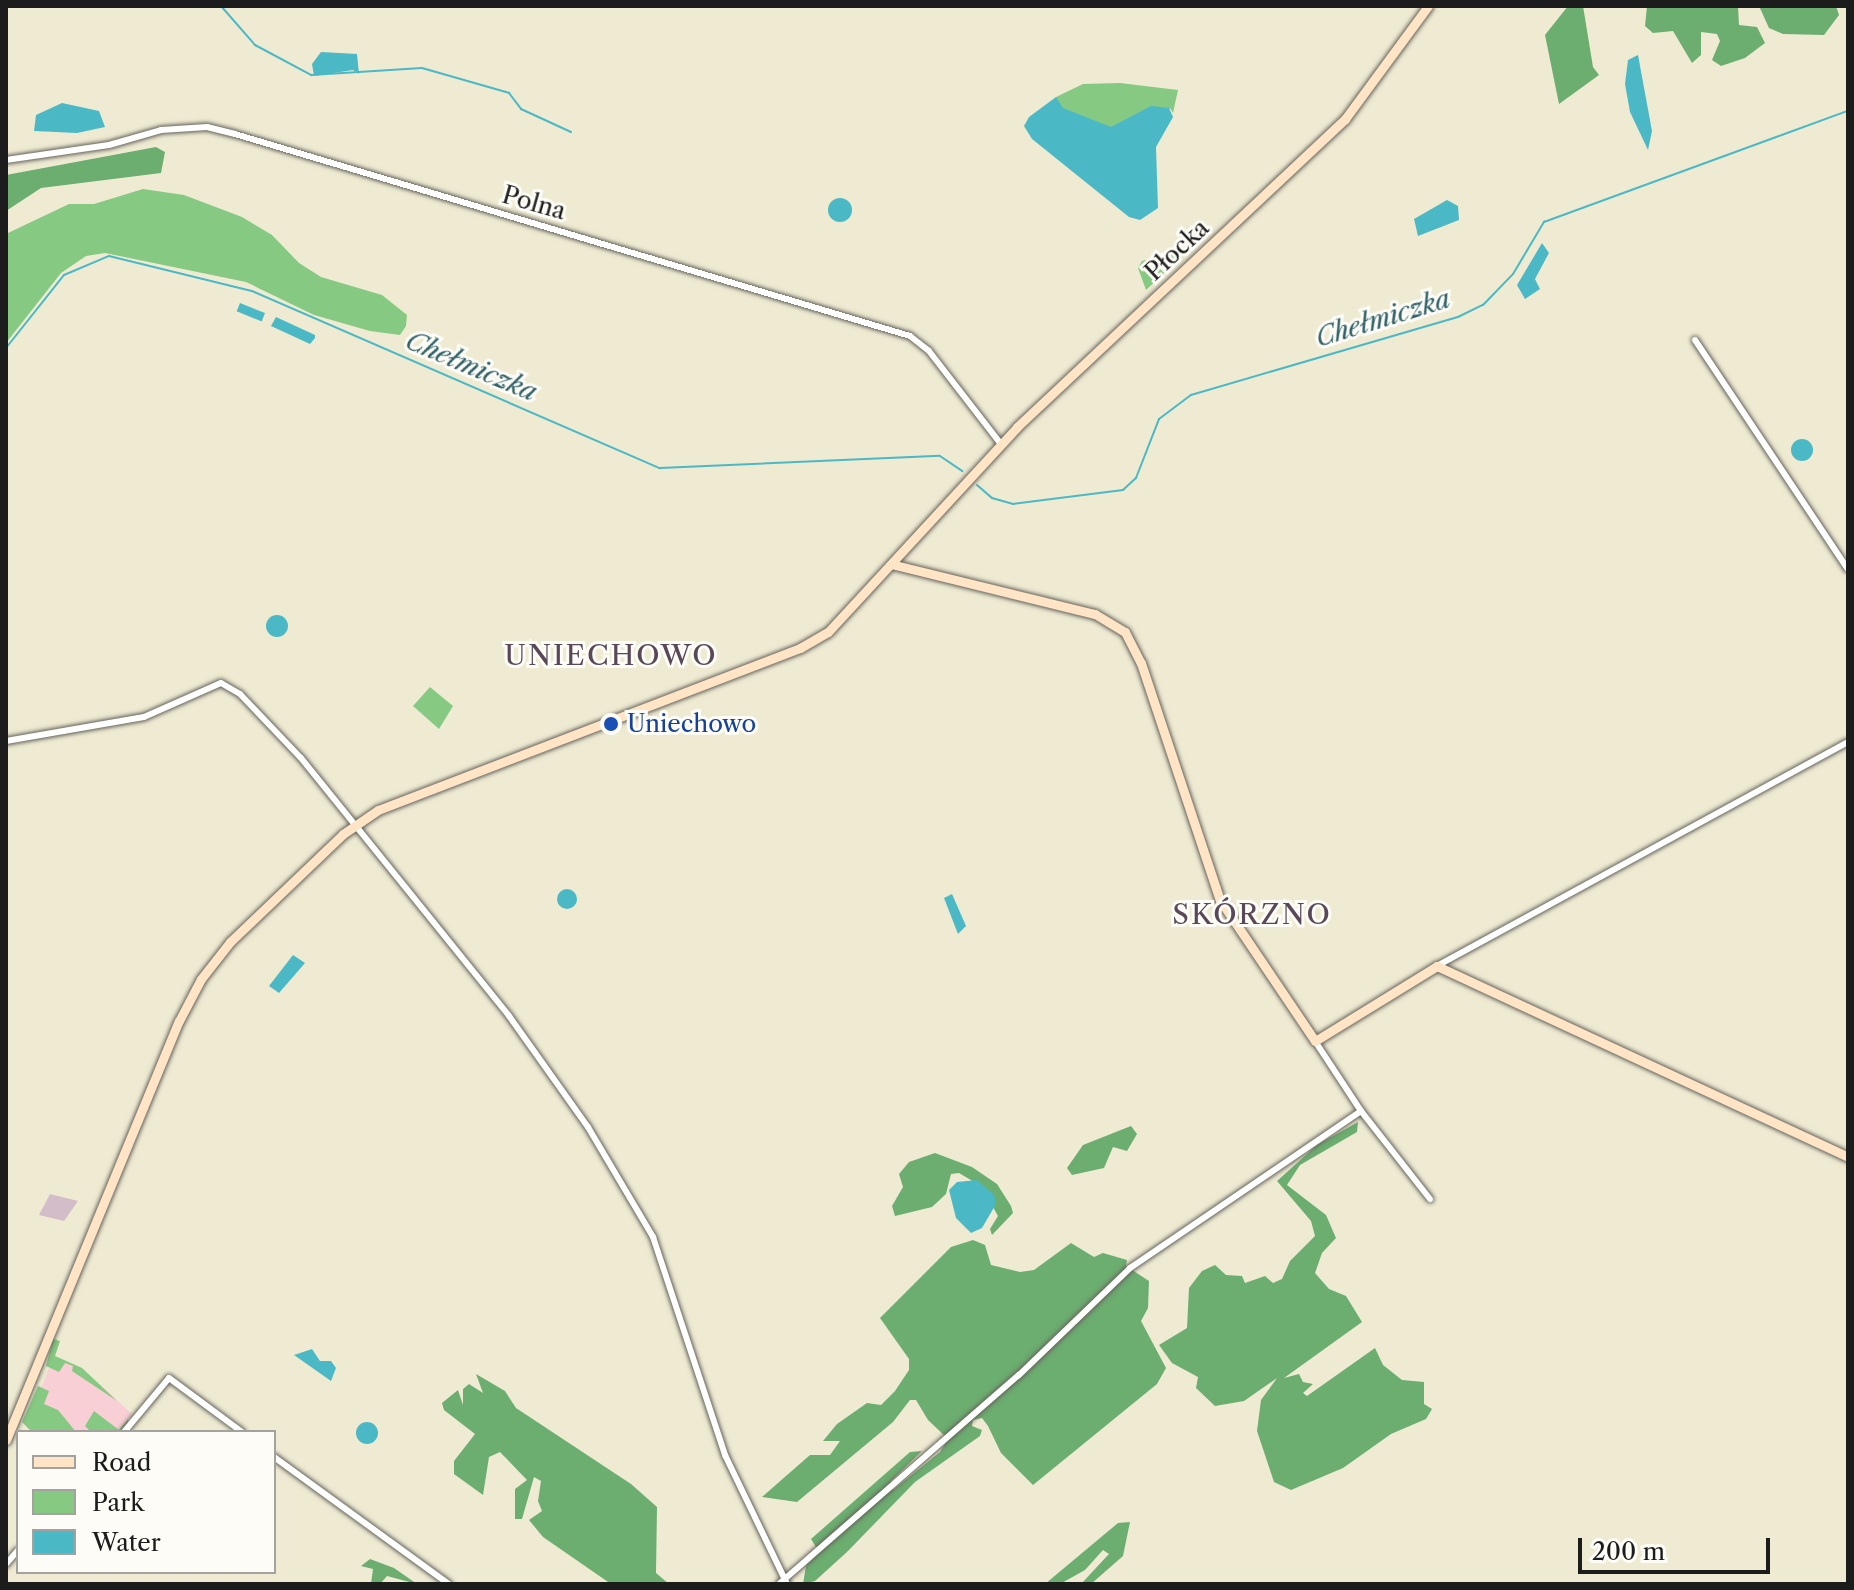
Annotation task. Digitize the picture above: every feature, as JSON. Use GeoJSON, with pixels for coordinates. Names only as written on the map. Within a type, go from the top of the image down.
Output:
{"type":"FeatureCollection","features":[{"type":"Feature","properties":{"kind":"main road","name":"Płocka"},"geometry":{"type":"LineString","coordinates":[[6,1440],[190,999],[230,942],[357,823],[401,800],[800,648],[838,624],[1001,444],[1345,119],[1428,6]]}},
{"type":"Feature","properties":{"kind":"main road"},"geometry":{"type":"LineString","coordinates":[[891,564],[1095,614],[1125,632],[1141,663],[1220,900],[1315,1041],[1437,966],[1848,1157]]}},
{"type":"Feature","properties":{"kind":"street","name":"Polna"},"geometry":{"type":"LineString","coordinates":[[6,160],[109,145],[157,130],[202,127],[228,132],[910,336],[929,351],[1001,444]]}},
{"type":"Feature","properties":{"kind":"street"},"geometry":{"type":"LineString","coordinates":[[1695,340],[1848,569]]}},
{"type":"Feature","properties":{"kind":"street"},"geometry":{"type":"LineString","coordinates":[[6,741],[144,717],[224,684],[245,699],[357,823],[562,1090],[653,1237],[725,1455],[783,1582],[1019,1375],[1130,1268],[1361,1111]]}},
{"type":"Feature","properties":{"kind":"street"},"geometry":{"type":"LineString","coordinates":[[1437,966],[1848,742]]}},
{"type":"Feature","properties":{"kind":"street"},"geometry":{"type":"LineString","coordinates":[[1315,1041],[1361,1111],[1430,1199]]}},
{"type":"Feature","properties":{"kind":"street"},"geometry":{"type":"LineString","coordinates":[[126,1430],[169,1378],[239,1430]]}},
{"type":"Feature","properties":{"kind":"street"},"geometry":{"type":"LineString","coordinates":[[276,1458],[449,1584]]}},
{"type":"Feature","properties":{"kind":"shaded area"},"geometry":{"type":"Polygon","coordinates":[[[50,1194],[78,1201],[64,1221],[39,1215],[50,1194]]]}},
{"type":"Feature","properties":{"kind":"shaded area"},"geometry":{"type":"Polygon","coordinates":[[[54,1356],[82,1368],[132,1414],[120,1430],[30,1430],[26,1426],[54,1356]]]}},
{"type":"Feature","properties":{"kind":"green space"},"geometry":{"type":"Polygon","coordinates":[[[1568,6],[1583,6],[1593,67],[1599,75],[1559,104],[1545,35],[1568,6]]]}},
{"type":"Feature","properties":{"kind":"green space"},"geometry":{"type":"Polygon","coordinates":[[[1647,6],[1738,6],[1739,25],[1757,27],[1765,43],[1745,58],[1721,66],[1712,60],[1720,41],[1717,34],[1701,32],[1701,55],[1692,63],[1673,31],[1653,33],[1645,26],[1647,6]]]}},
{"type":"Feature","properties":{"kind":"green space"},"geometry":{"type":"Polygon","coordinates":[[[1759,6],[1836,6],[1839,15],[1824,35],[1783,34],[1769,28],[1759,6]]]}},
{"type":"Feature","properties":{"kind":"green space"},"geometry":{"type":"Polygon","coordinates":[[[1120,83],[1178,90],[1173,113],[1170,108],[1122,210],[1053,152],[1056,97],[1083,84],[1120,83]]]}},
{"type":"Feature","properties":{"kind":"green space"},"geometry":{"type":"Polygon","coordinates":[[[156,147],[165,152],[161,173],[41,188],[6,211],[6,175],[156,147]]]}},
{"type":"Feature","properties":{"kind":"green space"},"geometry":{"type":"Polygon","coordinates":[[[143,189],[184,195],[242,217],[272,235],[299,263],[321,277],[382,295],[407,315],[406,326],[400,335],[370,331],[314,315],[246,282],[105,253],[86,256],[61,273],[6,343],[8,233],[69,204],[94,204],[143,189]]]}},
{"type":"Feature","properties":{"kind":"green space"},"geometry":{"type":"Polygon","coordinates":[[[1168,253],[1184,255],[1146,290],[1138,268],[1142,261],[1168,253]]]}},
{"type":"Feature","properties":{"kind":"green space"},"geometry":{"type":"Polygon","coordinates":[[[430,687],[453,706],[439,729],[413,706],[430,687]]]}},
{"type":"Feature","properties":{"kind":"green space"},"geometry":{"type":"Polygon","coordinates":[[[1358,1122],[1357,1132],[1300,1165],[1287,1185],[1326,1215],[1336,1238],[1322,1253],[1315,1273],[1329,1289],[1346,1296],[1362,1322],[1284,1378],[1299,1374],[1303,1382],[1313,1384],[1303,1393],[1307,1396],[1375,1348],[1383,1365],[1402,1380],[1424,1382],[1424,1404],[1432,1409],[1426,1419],[1391,1434],[1343,1468],[1291,1490],[1274,1482],[1257,1431],[1261,1400],[1277,1378],[1244,1401],[1215,1406],[1196,1388],[1198,1377],[1172,1363],[1159,1345],[1187,1328],[1189,1288],[1202,1271],[1215,1265],[1226,1275],[1242,1276],[1245,1283],[1265,1276],[1273,1283],[1282,1279],[1290,1261],[1315,1236],[1311,1221],[1277,1181],[1317,1145],[1358,1122]]]}},
{"type":"Feature","properties":{"kind":"green space"},"geometry":{"type":"Polygon","coordinates":[[[1131,1126],[1137,1134],[1127,1151],[1113,1147],[1104,1168],[1072,1175],[1067,1168],[1083,1145],[1131,1126]]]}},
{"type":"Feature","properties":{"kind":"green space"},"geometry":{"type":"Polygon","coordinates":[[[935,1153],[972,1167],[997,1184],[1013,1213],[992,1235],[990,1229],[998,1216],[981,1186],[959,1173],[951,1174],[946,1194],[932,1207],[895,1216],[892,1206],[903,1187],[899,1174],[909,1162],[935,1153]]]}},
{"type":"Feature","properties":{"kind":"green space"},"geometry":{"type":"Polygon","coordinates":[[[973,1240],[985,1245],[991,1265],[1020,1272],[1034,1270],[1071,1243],[1094,1257],[1103,1253],[1127,1260],[1126,1266],[1149,1281],[1148,1308],[1141,1321],[1166,1368],[1157,1384],[1033,1485],[1001,1453],[982,1418],[973,1420],[972,1426],[982,1430],[980,1436],[915,1482],[847,1552],[815,1581],[803,1584],[806,1566],[819,1552],[811,1539],[910,1452],[922,1451],[891,1481],[893,1490],[940,1452],[948,1439],[928,1420],[916,1400],[910,1400],[893,1422],[797,1502],[762,1497],[810,1455],[830,1455],[840,1441],[823,1441],[837,1424],[867,1403],[881,1405],[895,1391],[909,1370],[909,1359],[880,1318],[951,1247],[973,1240]]]}},
{"type":"Feature","properties":{"kind":"green space"},"geometry":{"type":"Polygon","coordinates":[[[53,1339],[60,1341],[55,1356],[82,1368],[117,1401],[72,1371],[73,1366],[65,1363],[59,1372],[46,1366],[53,1339]]]}},
{"type":"Feature","properties":{"kind":"green space"},"geometry":{"type":"Polygon","coordinates":[[[476,1374],[505,1391],[516,1408],[631,1484],[657,1507],[656,1573],[669,1584],[611,1584],[543,1537],[529,1520],[542,1511],[538,1501],[541,1481],[534,1477],[522,1519],[515,1519],[515,1489],[527,1480],[500,1452],[489,1457],[483,1495],[454,1474],[454,1461],[475,1434],[444,1410],[442,1403],[458,1390],[463,1405],[463,1389],[469,1384],[483,1393],[476,1374]]]}},
{"type":"Feature","properties":{"kind":"green space"},"geometry":{"type":"Polygon","coordinates":[[[38,1386],[49,1391],[44,1404],[58,1410],[74,1430],[30,1430],[22,1422],[38,1386]]]}},
{"type":"Feature","properties":{"kind":"green space"},"geometry":{"type":"Polygon","coordinates":[[[94,1411],[119,1430],[89,1430],[85,1426],[94,1411]]]}},
{"type":"Feature","properties":{"kind":"green space"},"geometry":{"type":"Polygon","coordinates":[[[1130,1522],[1123,1556],[1091,1584],[1081,1584],[1109,1554],[1103,1550],[1085,1570],[1060,1584],[1045,1584],[1118,1523],[1130,1522]]]}},
{"type":"Feature","properties":{"kind":"green space"},"geometry":{"type":"Polygon","coordinates":[[[370,1559],[394,1568],[417,1584],[387,1576],[380,1584],[371,1584],[373,1569],[361,1566],[370,1559]]]}},
{"type":"Feature","properties":{"kind":"water"},"geometry":{"type":"Polygon","coordinates":[[[321,52],[357,54],[359,74],[353,70],[314,76],[312,64],[321,52]]]}},
{"type":"Feature","properties":{"kind":"water"},"geometry":{"type":"Polygon","coordinates":[[[1638,55],[1652,131],[1648,150],[1630,112],[1625,84],[1628,60],[1638,55]]]}},
{"type":"Feature","properties":{"kind":"water"},"geometry":{"type":"Polygon","coordinates":[[[1056,97],[1063,108],[1111,127],[1151,106],[1169,108],[1173,117],[1156,147],[1158,208],[1140,220],[1129,217],[1032,139],[1024,126],[1029,117],[1056,97]]]}},
{"type":"Feature","properties":{"kind":"water"},"geometry":{"type":"Polygon","coordinates":[[[62,103],[99,111],[105,127],[77,133],[34,131],[36,115],[62,103]]]}},
{"type":"Feature","properties":{"kind":"water"},"geometry":{"type":"Polygon","coordinates":[[[840,198],[849,201],[852,210],[849,219],[840,222],[831,219],[828,210],[831,201],[840,198]]]}},
{"type":"Feature","properties":{"kind":"water"},"geometry":{"type":"Polygon","coordinates":[[[1447,200],[1458,206],[1459,220],[1418,236],[1414,219],[1447,200]]]}},
{"type":"Feature","properties":{"kind":"water"},"geometry":{"type":"Polygon","coordinates":[[[1542,243],[1549,253],[1535,279],[1540,289],[1525,299],[1517,285],[1542,243]]]}},
{"type":"Feature","properties":{"kind":"water"},"geometry":{"type":"Polygon","coordinates":[[[240,303],[265,313],[262,321],[237,311],[240,303]]]}},
{"type":"Feature","properties":{"kind":"water"},"geometry":{"type":"Polygon","coordinates":[[[276,317],[315,335],[315,338],[310,344],[271,326],[276,317]]]}},
{"type":"Feature","properties":{"kind":"water"},"geometry":{"type":"Polygon","coordinates":[[[1802,439],[1810,442],[1813,450],[1810,458],[1802,461],[1794,458],[1791,450],[1794,442],[1802,439]]]}},
{"type":"Feature","properties":{"kind":"water"},"geometry":{"type":"Polygon","coordinates":[[[277,615],[285,618],[288,626],[285,634],[277,637],[269,634],[266,626],[269,618],[277,615]]]}},
{"type":"Feature","properties":{"kind":"water"},"geometry":{"type":"Polygon","coordinates":[[[567,889],[574,892],[577,899],[574,906],[567,909],[560,906],[557,899],[560,892],[567,889]]]}},
{"type":"Feature","properties":{"kind":"water"},"geometry":{"type":"Polygon","coordinates":[[[952,894],[966,926],[958,934],[944,898],[952,894]]]}},
{"type":"Feature","properties":{"kind":"water"},"geometry":{"type":"Polygon","coordinates":[[[293,955],[305,963],[279,993],[269,986],[293,955]]]}},
{"type":"Feature","properties":{"kind":"water"},"geometry":{"type":"Polygon","coordinates":[[[977,1180],[994,1195],[996,1204],[982,1228],[971,1233],[956,1218],[949,1190],[957,1182],[977,1180]]]}},
{"type":"Feature","properties":{"kind":"water"},"geometry":{"type":"Polygon","coordinates":[[[312,1349],[320,1361],[331,1361],[336,1368],[331,1381],[294,1355],[312,1349]]]}},
{"type":"Feature","properties":{"kind":"water"},"geometry":{"type":"Polygon","coordinates":[[[367,1422],[375,1425],[378,1433],[375,1441],[367,1444],[359,1441],[356,1433],[359,1425],[367,1422]]]}},
{"type":"Feature","properties":{"kind":"waterway"},"geometry":{"type":"LineString","coordinates":[[221,6],[255,45],[311,75],[422,68],[509,93],[521,109],[571,132]]}},
{"type":"Feature","properties":{"kind":"waterway","name":"Chełmiczka"},"geometry":{"type":"LineString","coordinates":[[977,485],[992,498],[1013,504],[1123,490],[1136,478],[1159,419],[1191,395],[1458,317],[1483,305],[1513,274],[1544,222],[1848,111]]}},
{"type":"Feature","properties":{"kind":"waterway","name":"Chełmiczka"},"geometry":{"type":"LineString","coordinates":[[6,348],[64,275],[109,256],[252,291],[660,468],[940,456],[962,471]]}},
{"type":"Feature","properties":{"kind":"place","name":"Uniechowo"},"geometry":{"type":"Point","coordinates":[611,724]}},
{"type":"Feature","properties":{"kind":"district","name":"UNIECHOWO"},"geometry":{"type":"Point","coordinates":[611,655]}},
{"type":"Feature","properties":{"kind":"district","name":"SKÓRZNO"},"geometry":{"type":"Point","coordinates":[1252,914]}}]}
